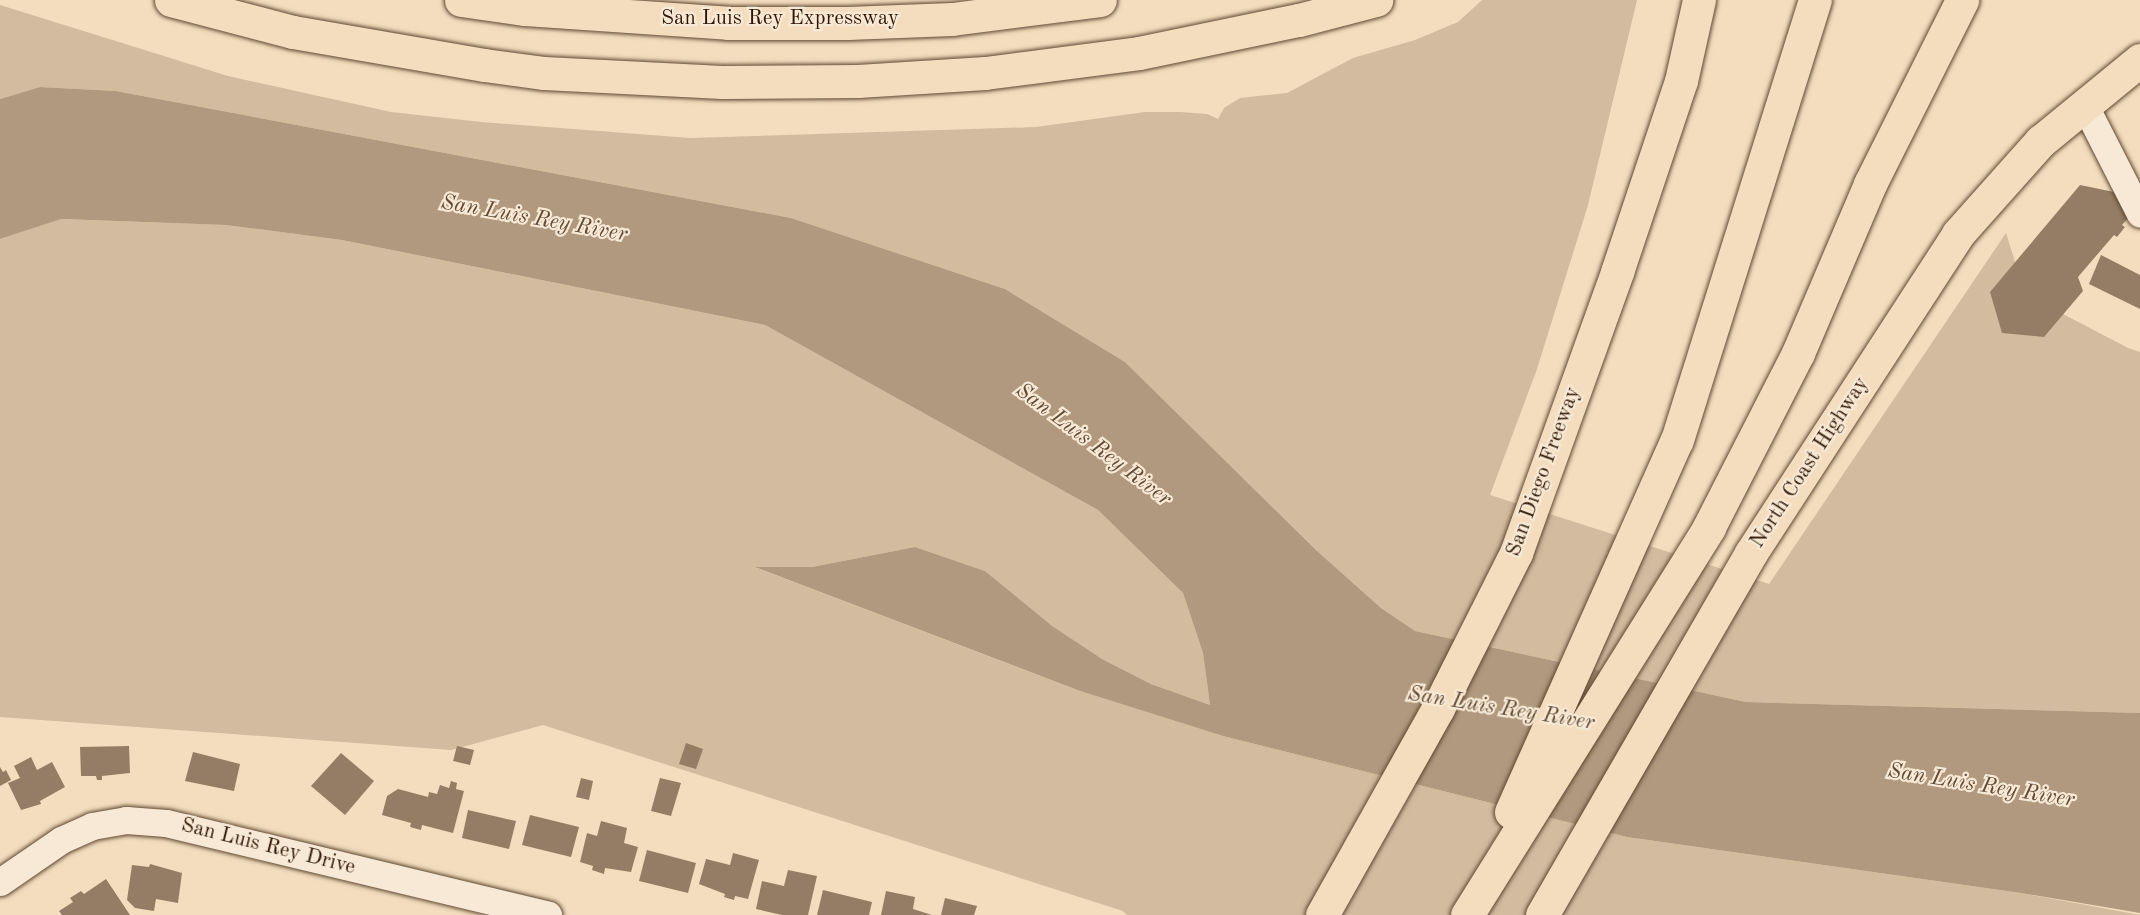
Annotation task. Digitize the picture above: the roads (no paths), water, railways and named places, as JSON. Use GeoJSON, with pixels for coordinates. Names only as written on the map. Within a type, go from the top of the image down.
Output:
{"type":"FeatureCollection","features":[{"type":"Feature","properties":{"kind":"main road"},"geometry":{"type":"LineString","coordinates":[[171,0],[293,33],[484,65],[544,73],[722,82],[858,81],[985,73],[1139,53],[1299,20],[1356,2]]}},
{"type":"Feature","properties":{"kind":"main road","name":"San Luis Rey Expressway"},"geometry":{"type":"LineString","coordinates":[[461,0],[525,9],[717,22],[847,23],[952,19],[1100,0]]}},
{"type":"Feature","properties":{"kind":"main road","name":"San Diego Freeway"},"geometry":{"type":"LineString","coordinates":[[1322,915],[1438,708],[1516,553],[1681,81],[1699,0]]}},
{"type":"Feature","properties":{"kind":"main road"},"geometry":{"type":"LineString","coordinates":[[1466,915],[1677,441],[1815,0]]}},
{"type":"Feature","properties":{"kind":"main road"},"geometry":{"type":"LineString","coordinates":[[1466,915],[1709,528],[1798,353],[1870,184],[1962,0]]}},
{"type":"Feature","properties":{"kind":"main road","name":"North Coast Highway"},"geometry":{"type":"LineString","coordinates":[[1542,915],[1751,554],[1958,234],[2041,141],[2140,61]]}},
{"type":"Feature","properties":{"kind":"street"},"geometry":{"type":"LineString","coordinates":[[2084,104],[2140,214]]}},
{"type":"Feature","properties":{"kind":"street","name":"San Luis Rey Drive"},"geometry":{"type":"LineString","coordinates":[[0,882],[61,840],[92,826],[136,821],[166,823],[548,915]]}},
{"type":"Feature","properties":{"kind":"water","name":"San Luis Rey River"},"geometry":{"type":"Polygon","coordinates":[[[40,87],[116,91],[791,218],[1005,289],[1125,362],[1316,550],[1381,608],[1415,631],[1746,702],[2140,713],[2140,913],[2021,893],[1627,837],[1223,736],[1080,691],[755,567],[812,567],[915,547],[985,571],[1052,626],[1102,659],[1151,684],[1210,705],[1203,653],[1183,593],[1098,510],[765,325],[342,240],[226,225],[61,219],[0,239],[0,99],[40,87]]]}}]}
